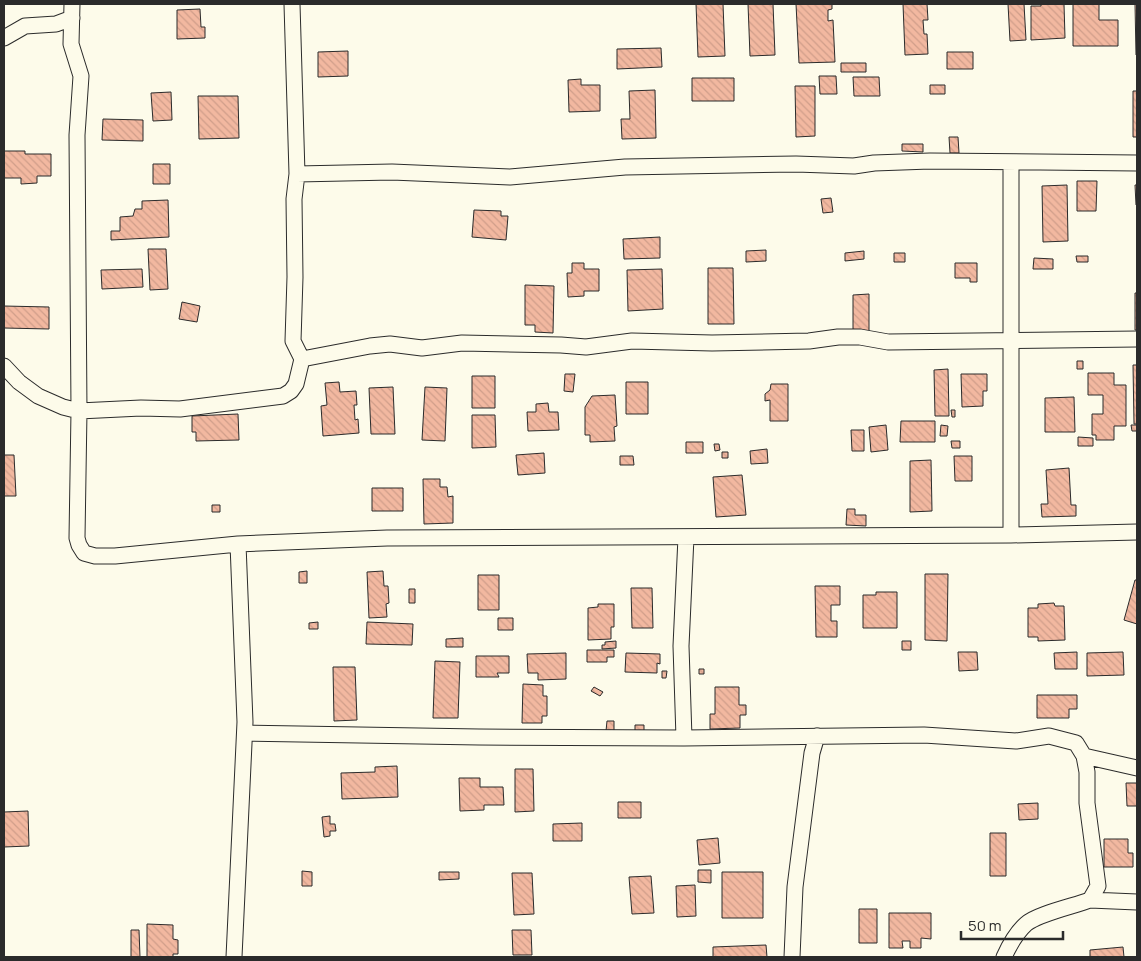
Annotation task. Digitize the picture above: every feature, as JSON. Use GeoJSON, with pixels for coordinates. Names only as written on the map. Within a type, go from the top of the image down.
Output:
{"type":"FeatureCollection","features":[{"type":"Feature","properties":{"kind":"street"},"geometry":{"type":"LineString","coordinates":[[4,366],[19,382],[38,396],[63,407],[79,411],[180,409],[282,396],[291,392],[296,384],[302,359],[293,341],[295,277],[294,199],[297,174],[292,4]]}},
{"type":"Feature","properties":{"kind":"street"},"geometry":{"type":"LineString","coordinates":[[4,38],[25,26],[56,24],[72,11]]}},
{"type":"Feature","properties":{"kind":"street"},"geometry":{"type":"LineString","coordinates":[[72,11],[71,44],[81,76],[77,135],[79,411],[76,519],[77,538],[84,553],[95,556],[115,556],[238,544],[387,538],[1011,535],[1137,532]]}},
{"type":"Feature","properties":{"kind":"street"},"geometry":{"type":"LineString","coordinates":[[297,174],[392,172],[510,177],[625,167],[796,164],[854,166],[930,160],[1137,163]]}},
{"type":"Feature","properties":{"kind":"street"},"geometry":{"type":"LineString","coordinates":[[1011,162],[1011,535]]}},
{"type":"Feature","properties":{"kind":"street"},"geometry":{"type":"LineString","coordinates":[[302,359],[390,344],[422,348],[462,343],[586,347],[632,340],[712,343],[810,341],[838,337],[860,337],[888,342],[1137,339]]}},
{"type":"Feature","properties":{"kind":"street"},"geometry":{"type":"LineString","coordinates":[[684,738],[681,646],[686,537]]}},
{"type":"Feature","properties":{"kind":"street"},"geometry":{"type":"LineString","coordinates":[[234,957],[245,732],[238,544]]}},
{"type":"Feature","properties":{"kind":"street"},"geometry":{"type":"LineString","coordinates":[[245,732],[479,737],[684,738],[924,734],[1016,741],[1050,736],[1076,743],[1084,756],[1087,772],[1087,803],[1098,886],[1090,900]]}},
{"type":"Feature","properties":{"kind":"street"},"geometry":{"type":"LineString","coordinates":[[792,957],[795,887],[812,753],[817,736]]}},
{"type":"Feature","properties":{"kind":"street"},"geometry":{"type":"LineString","coordinates":[[1084,756],[1137,768]]}},
{"type":"Feature","properties":{"kind":"street"},"geometry":{"type":"LineString","coordinates":[[1004,957],[1012,940],[1026,923],[1044,915],[1090,900],[1137,902]]}},
{"type":"Feature","properties":{"kind":"building"},"geometry":{"type":"Polygon","coordinates":[[[696,4],[723,4],[725,56],[698,57],[696,4]]]}},
{"type":"Feature","properties":{"kind":"building"},"geometry":{"type":"Polygon","coordinates":[[[748,4],[773,4],[775,55],[750,56],[748,4]]]}},
{"type":"Feature","properties":{"kind":"building"},"geometry":{"type":"Polygon","coordinates":[[[796,4],[832,4],[832,9],[828,10],[828,21],[833,20],[835,62],[799,63],[796,4]]]}},
{"type":"Feature","properties":{"kind":"building"},"geometry":{"type":"Polygon","coordinates":[[[903,4],[927,4],[928,20],[923,20],[924,34],[927,34],[928,54],[905,55],[903,4]]]}},
{"type":"Feature","properties":{"kind":"building"},"geometry":{"type":"Polygon","coordinates":[[[1008,4],[1024,4],[1026,40],[1010,41],[1008,4]]]}},
{"type":"Feature","properties":{"kind":"building"},"geometry":{"type":"Polygon","coordinates":[[[1041,4],[1064,4],[1065,38],[1031,40],[1031,6],[1041,6],[1041,4]]]}},
{"type":"Feature","properties":{"kind":"building"},"geometry":{"type":"Polygon","coordinates":[[[1073,4],[1099,4],[1099,20],[1118,20],[1118,46],[1073,46],[1073,4]]]}},
{"type":"Feature","properties":{"kind":"building"},"geometry":{"type":"Polygon","coordinates":[[[1135,4],[1137,4],[1137,55],[1136,55],[1135,4]]]}},
{"type":"Feature","properties":{"kind":"building"},"geometry":{"type":"Polygon","coordinates":[[[200,9],[201,27],[205,27],[205,38],[177,39],[177,10],[200,9]]]}},
{"type":"Feature","properties":{"kind":"building"},"geometry":{"type":"Polygon","coordinates":[[[661,48],[662,67],[617,69],[617,49],[661,48]]]}},
{"type":"Feature","properties":{"kind":"building"},"geometry":{"type":"Polygon","coordinates":[[[348,51],[348,76],[318,77],[318,52],[348,51]]]}},
{"type":"Feature","properties":{"kind":"building"},"geometry":{"type":"Polygon","coordinates":[[[947,52],[973,52],[973,69],[947,69],[947,52]]]}},
{"type":"Feature","properties":{"kind":"building"},"geometry":{"type":"Polygon","coordinates":[[[841,63],[866,63],[866,72],[841,72],[841,63]]]}},
{"type":"Feature","properties":{"kind":"building"},"geometry":{"type":"Polygon","coordinates":[[[819,76],[836,76],[837,94],[820,94],[819,76]]]}},
{"type":"Feature","properties":{"kind":"building"},"geometry":{"type":"Polygon","coordinates":[[[853,77],[879,77],[880,96],[854,96],[853,77]]]}},
{"type":"Feature","properties":{"kind":"building"},"geometry":{"type":"Polygon","coordinates":[[[692,78],[734,78],[734,101],[692,101],[692,78]]]}},
{"type":"Feature","properties":{"kind":"building"},"geometry":{"type":"Polygon","coordinates":[[[581,79],[581,85],[600,85],[600,111],[569,112],[568,80],[581,79]]]}},
{"type":"Feature","properties":{"kind":"building"},"geometry":{"type":"Polygon","coordinates":[[[930,85],[945,85],[945,94],[930,94],[930,85]]]}},
{"type":"Feature","properties":{"kind":"building"},"geometry":{"type":"Polygon","coordinates":[[[795,86],[815,86],[815,136],[796,137],[795,86]]]}},
{"type":"Feature","properties":{"kind":"building"},"geometry":{"type":"Polygon","coordinates":[[[655,90],[656,138],[622,139],[621,119],[630,119],[629,91],[655,90]]]}},
{"type":"Feature","properties":{"kind":"building"},"geometry":{"type":"Polygon","coordinates":[[[1133,91],[1137,91],[1137,137],[1133,137],[1133,91]]]}},
{"type":"Feature","properties":{"kind":"building"},"geometry":{"type":"Polygon","coordinates":[[[171,92],[172,120],[153,121],[151,93],[171,92]]]}},
{"type":"Feature","properties":{"kind":"building"},"geometry":{"type":"Polygon","coordinates":[[[198,96],[238,96],[239,138],[199,139],[198,96]]]}},
{"type":"Feature","properties":{"kind":"building"},"geometry":{"type":"Polygon","coordinates":[[[103,119],[143,120],[143,141],[102,140],[103,119]]]}},
{"type":"Feature","properties":{"kind":"building"},"geometry":{"type":"Polygon","coordinates":[[[949,137],[958,137],[959,153],[950,153],[949,137]]]}},
{"type":"Feature","properties":{"kind":"building"},"geometry":{"type":"Polygon","coordinates":[[[902,144],[923,144],[923,152],[902,151],[902,144]]]}},
{"type":"Feature","properties":{"kind":"building"},"geometry":{"type":"Polygon","coordinates":[[[4,151],[25,151],[25,154],[51,154],[51,176],[37,176],[37,183],[21,184],[21,178],[4,178],[4,151]]]}},
{"type":"Feature","properties":{"kind":"building"},"geometry":{"type":"Polygon","coordinates":[[[153,164],[170,164],[170,184],[153,184],[153,164]]]}},
{"type":"Feature","properties":{"kind":"building"},"geometry":{"type":"Polygon","coordinates":[[[1077,181],[1097,181],[1096,211],[1077,211],[1077,181]]]}},
{"type":"Feature","properties":{"kind":"building"},"geometry":{"type":"Polygon","coordinates":[[[1067,185],[1068,241],[1043,242],[1042,186],[1067,185]]]}},
{"type":"Feature","properties":{"kind":"building"},"geometry":{"type":"Polygon","coordinates":[[[1135,185],[1137,185],[1137,206],[1136,205],[1135,185]]]}},
{"type":"Feature","properties":{"kind":"building"},"geometry":{"type":"Polygon","coordinates":[[[831,198],[833,212],[823,213],[821,199],[831,198]]]}},
{"type":"Feature","properties":{"kind":"building"},"geometry":{"type":"Polygon","coordinates":[[[168,200],[169,237],[111,240],[111,231],[120,231],[120,217],[133,216],[135,209],[142,209],[142,201],[168,200]]]}},
{"type":"Feature","properties":{"kind":"building"},"geometry":{"type":"Polygon","coordinates":[[[474,210],[501,211],[501,216],[508,216],[506,240],[472,237],[474,210]]]}},
{"type":"Feature","properties":{"kind":"building"},"geometry":{"type":"Polygon","coordinates":[[[660,237],[660,258],[624,259],[623,239],[660,237]]]}},
{"type":"Feature","properties":{"kind":"building"},"geometry":{"type":"Polygon","coordinates":[[[148,249],[166,249],[168,289],[150,290],[148,249]]]}},
{"type":"Feature","properties":{"kind":"building"},"geometry":{"type":"Polygon","coordinates":[[[766,250],[766,261],[746,262],[746,251],[766,250]]]}},
{"type":"Feature","properties":{"kind":"building"},"geometry":{"type":"Polygon","coordinates":[[[864,251],[864,259],[845,261],[845,253],[864,251]]]}},
{"type":"Feature","properties":{"kind":"building"},"geometry":{"type":"Polygon","coordinates":[[[894,253],[905,253],[905,262],[894,262],[894,253]]]}},
{"type":"Feature","properties":{"kind":"building"},"geometry":{"type":"Polygon","coordinates":[[[1076,256],[1088,256],[1088,262],[1077,262],[1076,256]]]}},
{"type":"Feature","properties":{"kind":"building"},"geometry":{"type":"Polygon","coordinates":[[[1034,258],[1053,259],[1053,269],[1033,269],[1034,258]]]}},
{"type":"Feature","properties":{"kind":"building"},"geometry":{"type":"Polygon","coordinates":[[[572,263],[584,263],[584,269],[599,269],[599,291],[584,291],[584,296],[568,297],[567,273],[572,273],[572,263]]]}},
{"type":"Feature","properties":{"kind":"building"},"geometry":{"type":"Polygon","coordinates":[[[955,263],[977,263],[977,282],[970,282],[970,278],[955,278],[955,263]]]}},
{"type":"Feature","properties":{"kind":"building"},"geometry":{"type":"Polygon","coordinates":[[[708,268],[733,268],[734,324],[708,324],[708,268]]]}},
{"type":"Feature","properties":{"kind":"building"},"geometry":{"type":"Polygon","coordinates":[[[142,269],[143,287],[102,289],[101,270],[142,269]]]}},
{"type":"Feature","properties":{"kind":"building"},"geometry":{"type":"Polygon","coordinates":[[[662,269],[663,309],[628,311],[627,270],[662,269]]]}},
{"type":"Feature","properties":{"kind":"building"},"geometry":{"type":"Polygon","coordinates":[[[525,285],[554,286],[553,333],[535,332],[535,325],[525,325],[525,285]]]}},
{"type":"Feature","properties":{"kind":"building"},"geometry":{"type":"Polygon","coordinates":[[[1135,293],[1137,293],[1137,330],[1135,330],[1135,293]]]}},
{"type":"Feature","properties":{"kind":"building"},"geometry":{"type":"Polygon","coordinates":[[[869,294],[869,331],[853,331],[853,295],[869,294]]]}},
{"type":"Feature","properties":{"kind":"building"},"geometry":{"type":"Polygon","coordinates":[[[182,302],[200,306],[197,322],[179,319],[182,302]]]}},
{"type":"Feature","properties":{"kind":"building"},"geometry":{"type":"Polygon","coordinates":[[[4,306],[49,307],[49,329],[4,328],[4,306]]]}},
{"type":"Feature","properties":{"kind":"building"},"geometry":{"type":"Polygon","coordinates":[[[1077,361],[1083,361],[1083,369],[1077,369],[1077,361]]]}},
{"type":"Feature","properties":{"kind":"building"},"geometry":{"type":"Polygon","coordinates":[[[1133,365],[1137,365],[1137,424],[1134,424],[1133,365]]]}},
{"type":"Feature","properties":{"kind":"building"},"geometry":{"type":"Polygon","coordinates":[[[948,369],[949,416],[935,416],[934,370],[948,369]]]}},
{"type":"Feature","properties":{"kind":"building"},"geometry":{"type":"Polygon","coordinates":[[[1088,373],[1114,373],[1114,385],[1126,385],[1126,426],[1114,426],[1114,440],[1096,440],[1096,435],[1092,435],[1092,414],[1103,414],[1103,395],[1088,395],[1088,373]]]}},
{"type":"Feature","properties":{"kind":"building"},"geometry":{"type":"Polygon","coordinates":[[[565,374],[575,374],[573,392],[564,391],[565,374]]]}},
{"type":"Feature","properties":{"kind":"building"},"geometry":{"type":"Polygon","coordinates":[[[961,374],[987,374],[987,391],[983,391],[983,406],[962,407],[961,374]]]}},
{"type":"Feature","properties":{"kind":"building"},"geometry":{"type":"Polygon","coordinates":[[[472,376],[495,376],[495,408],[472,408],[472,376]]]}},
{"type":"Feature","properties":{"kind":"building"},"geometry":{"type":"Polygon","coordinates":[[[339,382],[340,392],[356,391],[357,405],[354,405],[355,420],[358,419],[359,433],[323,436],[321,406],[327,405],[325,383],[339,382]]]}},
{"type":"Feature","properties":{"kind":"building"},"geometry":{"type":"Polygon","coordinates":[[[626,382],[648,382],[648,414],[626,414],[626,382]]]}},
{"type":"Feature","properties":{"kind":"building"},"geometry":{"type":"Polygon","coordinates":[[[771,384],[788,384],[788,421],[770,421],[770,400],[765,401],[765,394],[770,390],[771,384]]]}},
{"type":"Feature","properties":{"kind":"building"},"geometry":{"type":"Polygon","coordinates":[[[393,387],[395,434],[371,434],[369,388],[393,387]]]}},
{"type":"Feature","properties":{"kind":"building"},"geometry":{"type":"Polygon","coordinates":[[[425,387],[447,388],[445,441],[422,440],[425,387]]]}},
{"type":"Feature","properties":{"kind":"building"},"geometry":{"type":"Polygon","coordinates":[[[615,395],[617,426],[614,427],[615,441],[590,442],[590,435],[585,435],[585,407],[592,396],[615,395]]]}},
{"type":"Feature","properties":{"kind":"building"},"geometry":{"type":"Polygon","coordinates":[[[1074,397],[1075,432],[1045,432],[1045,398],[1074,397]]]}},
{"type":"Feature","properties":{"kind":"building"},"geometry":{"type":"Polygon","coordinates":[[[548,403],[549,412],[558,412],[559,430],[528,431],[527,412],[536,412],[536,404],[548,403]]]}},
{"type":"Feature","properties":{"kind":"building"},"geometry":{"type":"Polygon","coordinates":[[[951,410],[955,410],[955,417],[952,417],[951,410]]]}},
{"type":"Feature","properties":{"kind":"building"},"geometry":{"type":"Polygon","coordinates":[[[238,414],[239,440],[196,441],[196,432],[192,432],[192,416],[238,414]]]}},
{"type":"Feature","properties":{"kind":"building"},"geometry":{"type":"Polygon","coordinates":[[[472,415],[495,415],[496,447],[472,448],[472,415]]]}},
{"type":"Feature","properties":{"kind":"building"},"geometry":{"type":"Polygon","coordinates":[[[901,421],[935,421],[935,442],[900,442],[901,421]]]}},
{"type":"Feature","properties":{"kind":"building"},"geometry":{"type":"Polygon","coordinates":[[[886,425],[888,450],[871,452],[869,427],[886,425]]]}},
{"type":"Feature","properties":{"kind":"building"},"geometry":{"type":"Polygon","coordinates":[[[941,425],[948,426],[947,436],[940,436],[941,425]]]}},
{"type":"Feature","properties":{"kind":"building"},"geometry":{"type":"Polygon","coordinates":[[[1131,425],[1137,425],[1137,431],[1132,431],[1131,425]]]}},
{"type":"Feature","properties":{"kind":"building"},"geometry":{"type":"Polygon","coordinates":[[[851,430],[864,430],[864,451],[852,451],[851,430]]]}},
{"type":"Feature","properties":{"kind":"building"},"geometry":{"type":"Polygon","coordinates":[[[1078,437],[1093,438],[1093,446],[1078,446],[1078,437]]]}},
{"type":"Feature","properties":{"kind":"building"},"geometry":{"type":"Polygon","coordinates":[[[951,441],[960,441],[960,448],[952,448],[951,441]]]}},
{"type":"Feature","properties":{"kind":"building"},"geometry":{"type":"Polygon","coordinates":[[[686,442],[703,442],[703,453],[686,453],[686,442]]]}},
{"type":"Feature","properties":{"kind":"building"},"geometry":{"type":"Polygon","coordinates":[[[714,444],[719,444],[720,450],[715,451],[714,444]]]}},
{"type":"Feature","properties":{"kind":"building"},"geometry":{"type":"Polygon","coordinates":[[[767,449],[768,463],[751,464],[750,451],[767,449]]]}},
{"type":"Feature","properties":{"kind":"building"},"geometry":{"type":"Polygon","coordinates":[[[722,452],[728,452],[728,458],[722,458],[722,452]]]}},
{"type":"Feature","properties":{"kind":"building"},"geometry":{"type":"Polygon","coordinates":[[[544,453],[545,473],[518,475],[516,455],[544,453]]]}},
{"type":"Feature","properties":{"kind":"building"},"geometry":{"type":"Polygon","coordinates":[[[4,455],[14,455],[16,496],[4,496],[4,455]]]}},
{"type":"Feature","properties":{"kind":"building"},"geometry":{"type":"Polygon","coordinates":[[[620,456],[633,456],[634,465],[620,465],[620,456]]]}},
{"type":"Feature","properties":{"kind":"building"},"geometry":{"type":"Polygon","coordinates":[[[954,456],[972,456],[972,481],[955,481],[954,456]]]}},
{"type":"Feature","properties":{"kind":"building"},"geometry":{"type":"Polygon","coordinates":[[[931,460],[932,511],[910,512],[910,461],[931,460]]]}},
{"type":"Feature","properties":{"kind":"building"},"geometry":{"type":"Polygon","coordinates":[[[1069,468],[1071,505],[1076,505],[1076,516],[1042,517],[1041,504],[1048,504],[1046,470],[1069,468]]]}},
{"type":"Feature","properties":{"kind":"building"},"geometry":{"type":"Polygon","coordinates":[[[742,475],[746,515],[716,517],[713,477],[742,475]]]}},
{"type":"Feature","properties":{"kind":"building"},"geometry":{"type":"Polygon","coordinates":[[[423,479],[440,479],[440,487],[447,487],[448,497],[453,496],[453,523],[424,524],[423,479]]]}},
{"type":"Feature","properties":{"kind":"building"},"geometry":{"type":"Polygon","coordinates":[[[372,488],[403,488],[403,511],[372,511],[372,488]]]}},
{"type":"Feature","properties":{"kind":"building"},"geometry":{"type":"Polygon","coordinates":[[[212,505],[220,505],[220,512],[212,512],[212,505]]]}},
{"type":"Feature","properties":{"kind":"building"},"geometry":{"type":"Polygon","coordinates":[[[847,509],[855,509],[855,515],[866,515],[866,526],[846,525],[847,509]]]}},
{"type":"Feature","properties":{"kind":"building"},"geometry":{"type":"Polygon","coordinates":[[[307,571],[307,583],[299,583],[299,572],[307,571]]]}},
{"type":"Feature","properties":{"kind":"building"},"geometry":{"type":"Polygon","coordinates":[[[383,571],[384,586],[388,586],[389,603],[386,604],[387,617],[369,618],[367,572],[383,571]]]}},
{"type":"Feature","properties":{"kind":"building"},"geometry":{"type":"Polygon","coordinates":[[[925,574],[948,574],[947,641],[925,640],[925,574]]]}},
{"type":"Feature","properties":{"kind":"building"},"geometry":{"type":"Polygon","coordinates":[[[478,575],[499,575],[499,610],[478,610],[478,575]]]}},
{"type":"Feature","properties":{"kind":"building"},"geometry":{"type":"Polygon","coordinates":[[[1135,580],[1137,580],[1137,624],[1124,620],[1135,580]]]}},
{"type":"Feature","properties":{"kind":"building"},"geometry":{"type":"Polygon","coordinates":[[[815,586],[840,586],[840,605],[831,605],[831,621],[837,621],[837,637],[816,637],[815,586]]]}},
{"type":"Feature","properties":{"kind":"building"},"geometry":{"type":"Polygon","coordinates":[[[631,588],[652,588],[653,628],[632,628],[631,588]]]}},
{"type":"Feature","properties":{"kind":"building"},"geometry":{"type":"Polygon","coordinates":[[[409,589],[415,589],[415,603],[409,603],[409,589]]]}},
{"type":"Feature","properties":{"kind":"building"},"geometry":{"type":"Polygon","coordinates":[[[876,592],[897,592],[897,628],[863,628],[863,595],[876,595],[876,592]]]}},
{"type":"Feature","properties":{"kind":"building"},"geometry":{"type":"Polygon","coordinates":[[[1054,603],[1055,606],[1064,606],[1065,640],[1038,641],[1038,637],[1028,637],[1028,608],[1038,608],[1038,604],[1054,603]]]}},
{"type":"Feature","properties":{"kind":"building"},"geometry":{"type":"Polygon","coordinates":[[[598,604],[614,604],[614,627],[611,627],[611,639],[588,640],[588,608],[598,607],[598,604]]]}},
{"type":"Feature","properties":{"kind":"building"},"geometry":{"type":"Polygon","coordinates":[[[498,618],[513,618],[513,630],[498,630],[498,618]]]}},
{"type":"Feature","properties":{"kind":"building"},"geometry":{"type":"Polygon","coordinates":[[[318,622],[318,629],[309,629],[309,623],[318,622]]]}},
{"type":"Feature","properties":{"kind":"building"},"geometry":{"type":"Polygon","coordinates":[[[367,622],[413,624],[412,645],[366,644],[367,622]]]}},
{"type":"Feature","properties":{"kind":"building"},"geometry":{"type":"Polygon","coordinates":[[[463,638],[463,647],[446,647],[446,639],[463,638]]]}},
{"type":"Feature","properties":{"kind":"building"},"geometry":{"type":"Polygon","coordinates":[[[616,641],[616,648],[602,649],[602,645],[605,645],[605,642],[616,641]]]}},
{"type":"Feature","properties":{"kind":"building"},"geometry":{"type":"Polygon","coordinates":[[[902,641],[911,641],[911,650],[902,650],[902,641]]]}},
{"type":"Feature","properties":{"kind":"building"},"geometry":{"type":"Polygon","coordinates":[[[587,650],[614,650],[614,657],[607,657],[607,662],[587,662],[587,650]]]}},
{"type":"Feature","properties":{"kind":"building"},"geometry":{"type":"Polygon","coordinates":[[[958,652],[977,652],[978,670],[959,671],[958,652]]]}},
{"type":"Feature","properties":{"kind":"building"},"geometry":{"type":"Polygon","coordinates":[[[1077,652],[1077,669],[1055,669],[1054,653],[1077,652]]]}},
{"type":"Feature","properties":{"kind":"building"},"geometry":{"type":"Polygon","coordinates":[[[1123,652],[1124,675],[1087,676],[1087,653],[1123,652]]]}},
{"type":"Feature","properties":{"kind":"building"},"geometry":{"type":"Polygon","coordinates":[[[566,653],[566,679],[538,680],[538,673],[528,673],[527,654],[566,653]]]}},
{"type":"Feature","properties":{"kind":"building"},"geometry":{"type":"Polygon","coordinates":[[[626,653],[660,654],[660,664],[657,663],[657,673],[625,672],[626,653]]]}},
{"type":"Feature","properties":{"kind":"building"},"geometry":{"type":"Polygon","coordinates":[[[476,656],[509,656],[509,673],[497,673],[499,677],[476,677],[476,656]]]}},
{"type":"Feature","properties":{"kind":"building"},"geometry":{"type":"Polygon","coordinates":[[[435,661],[460,662],[458,718],[433,718],[435,661]]]}},
{"type":"Feature","properties":{"kind":"building"},"geometry":{"type":"Polygon","coordinates":[[[333,667],[355,667],[357,720],[334,721],[333,667]]]}},
{"type":"Feature","properties":{"kind":"building"},"geometry":{"type":"Polygon","coordinates":[[[699,669],[704,669],[704,674],[699,674],[699,669]]]}},
{"type":"Feature","properties":{"kind":"building"},"geometry":{"type":"Polygon","coordinates":[[[662,671],[667,671],[666,678],[662,678],[662,671]]]}},
{"type":"Feature","properties":{"kind":"building"},"geometry":{"type":"Polygon","coordinates":[[[523,684],[543,685],[543,696],[547,696],[547,716],[542,716],[542,723],[522,723],[523,684]]]}},
{"type":"Feature","properties":{"kind":"building"},"geometry":{"type":"Polygon","coordinates":[[[594,687],[603,692],[600,696],[591,691],[594,687]]]}},
{"type":"Feature","properties":{"kind":"building"},"geometry":{"type":"Polygon","coordinates":[[[715,687],[739,687],[739,705],[746,705],[746,715],[740,715],[740,728],[710,729],[710,714],[715,714],[715,687]]]}},
{"type":"Feature","properties":{"kind":"building"},"geometry":{"type":"Polygon","coordinates":[[[1037,695],[1077,695],[1077,709],[1069,709],[1069,718],[1037,718],[1037,695]]]}},
{"type":"Feature","properties":{"kind":"building"},"geometry":{"type":"Polygon","coordinates":[[[607,721],[614,721],[614,732],[606,731],[607,721]]]}},
{"type":"Feature","properties":{"kind":"building"},"geometry":{"type":"Polygon","coordinates":[[[635,725],[644,725],[644,733],[635,733],[635,725]]]}},
{"type":"Feature","properties":{"kind":"building"},"geometry":{"type":"Polygon","coordinates":[[[397,766],[398,797],[342,799],[341,773],[375,772],[375,767],[397,766]]]}},
{"type":"Feature","properties":{"kind":"building"},"geometry":{"type":"Polygon","coordinates":[[[515,769],[533,769],[534,811],[515,812],[515,769]]]}},
{"type":"Feature","properties":{"kind":"building"},"geometry":{"type":"Polygon","coordinates":[[[459,778],[480,778],[480,787],[503,787],[504,805],[484,805],[484,810],[460,811],[459,778]]]}},
{"type":"Feature","properties":{"kind":"building"},"geometry":{"type":"Polygon","coordinates":[[[1126,783],[1137,783],[1137,806],[1127,806],[1126,783]]]}},
{"type":"Feature","properties":{"kind":"building"},"geometry":{"type":"Polygon","coordinates":[[[618,802],[641,802],[641,818],[618,818],[618,802]]]}},
{"type":"Feature","properties":{"kind":"building"},"geometry":{"type":"Polygon","coordinates":[[[1038,803],[1038,819],[1019,820],[1018,804],[1038,803]]]}},
{"type":"Feature","properties":{"kind":"building"},"geometry":{"type":"Polygon","coordinates":[[[28,811],[29,846],[4,847],[4,812],[28,811]]]}},
{"type":"Feature","properties":{"kind":"building"},"geometry":{"type":"Polygon","coordinates":[[[330,816],[330,824],[335,824],[336,831],[330,831],[330,836],[324,837],[322,817],[330,816]]]}},
{"type":"Feature","properties":{"kind":"building"},"geometry":{"type":"Polygon","coordinates":[[[582,823],[582,841],[553,841],[553,824],[582,823]]]}},
{"type":"Feature","properties":{"kind":"building"},"geometry":{"type":"Polygon","coordinates":[[[990,833],[1006,833],[1006,876],[990,876],[990,833]]]}},
{"type":"Feature","properties":{"kind":"building"},"geometry":{"type":"Polygon","coordinates":[[[718,838],[720,863],[699,865],[697,840],[718,838]]]}},
{"type":"Feature","properties":{"kind":"building"},"geometry":{"type":"Polygon","coordinates":[[[1104,839],[1128,839],[1128,853],[1133,853],[1133,867],[1104,867],[1104,839]]]}},
{"type":"Feature","properties":{"kind":"building"},"geometry":{"type":"Polygon","coordinates":[[[698,870],[711,870],[711,883],[698,882],[698,870]]]}},
{"type":"Feature","properties":{"kind":"building"},"geometry":{"type":"Polygon","coordinates":[[[302,871],[312,872],[312,886],[302,886],[302,871]]]}},
{"type":"Feature","properties":{"kind":"building"},"geometry":{"type":"Polygon","coordinates":[[[439,872],[459,872],[459,879],[439,880],[439,872]]]}},
{"type":"Feature","properties":{"kind":"building"},"geometry":{"type":"Polygon","coordinates":[[[722,872],[763,872],[763,918],[722,918],[722,872]]]}},
{"type":"Feature","properties":{"kind":"building"},"geometry":{"type":"Polygon","coordinates":[[[512,873],[532,873],[534,914],[514,915],[512,873]]]}},
{"type":"Feature","properties":{"kind":"building"},"geometry":{"type":"Polygon","coordinates":[[[651,876],[654,913],[632,914],[629,877],[651,876]]]}},
{"type":"Feature","properties":{"kind":"building"},"geometry":{"type":"Polygon","coordinates":[[[695,885],[696,916],[677,917],[676,886],[695,885]]]}},
{"type":"Feature","properties":{"kind":"building"},"geometry":{"type":"Polygon","coordinates":[[[859,909],[877,909],[877,943],[859,943],[859,909]]]}},
{"type":"Feature","properties":{"kind":"building"},"geometry":{"type":"Polygon","coordinates":[[[889,913],[931,913],[931,939],[921,938],[921,948],[910,948],[910,941],[902,941],[903,948],[889,948],[889,913]]]}},
{"type":"Feature","properties":{"kind":"building"},"geometry":{"type":"Polygon","coordinates":[[[147,924],[173,925],[173,939],[178,940],[178,954],[173,954],[173,957],[147,957],[147,924]]]}},
{"type":"Feature","properties":{"kind":"building"},"geometry":{"type":"Polygon","coordinates":[[[131,930],[139,930],[140,957],[131,957],[131,930]]]}},
{"type":"Feature","properties":{"kind":"building"},"geometry":{"type":"Polygon","coordinates":[[[512,930],[531,930],[532,955],[513,955],[512,930]]]}},
{"type":"Feature","properties":{"kind":"building"},"geometry":{"type":"Polygon","coordinates":[[[766,945],[767,957],[713,957],[713,947],[766,945]]]}},
{"type":"Feature","properties":{"kind":"building"},"geometry":{"type":"Polygon","coordinates":[[[1123,947],[1124,957],[1090,957],[1090,950],[1123,947]]]}}]}
